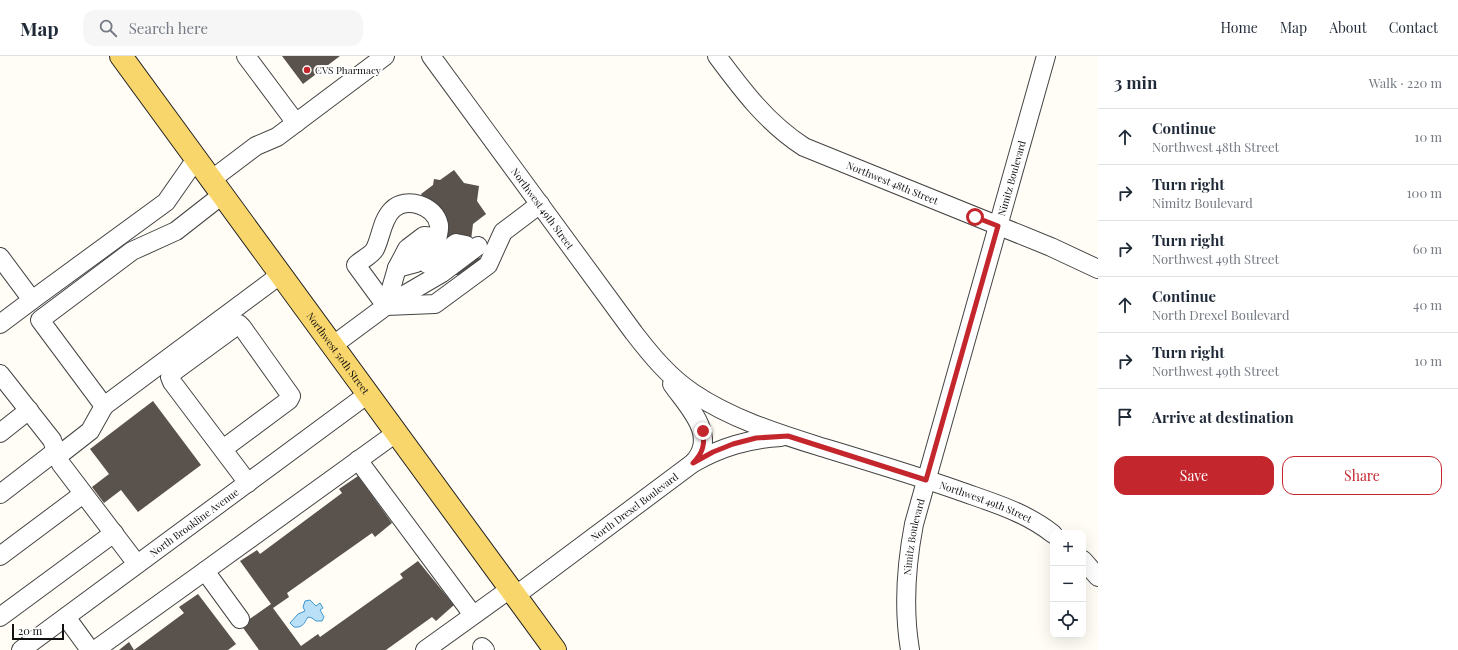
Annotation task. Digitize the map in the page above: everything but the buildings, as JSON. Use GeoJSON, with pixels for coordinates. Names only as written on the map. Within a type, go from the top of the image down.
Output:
{"type":"FeatureCollection","features":[{"type":"Feature","properties":{"kind":"main road","name":"Northwest 50th Street"},"geometry":{"type":"LineString","coordinates":[[121,56],[555,650]]}},
{"type":"Feature","properties":{"kind":"street"},"geometry":{"type":"LineString","coordinates":[[246,56],[296,123]]}},
{"type":"Feature","properties":{"kind":"street","name":"Northwest 49th Street"},"geometry":{"type":"LineString","coordinates":[[431,56],[655,360],[703,431],[703,449],[700,456],[693,463]]}},
{"type":"Feature","properties":{"kind":"street","name":"Northwest 48th Street"},"geometry":{"type":"LineString","coordinates":[[718,56],[755,107],[778,129],[804,147],[998,226],[1098,269]]}},
{"type":"Feature","properties":{"kind":"street","name":"Nimitz Boulevard"},"geometry":{"type":"LineString","coordinates":[[910,650],[906,614],[907,567],[914,524],[1046,56]]}},
{"type":"Feature","properties":{"kind":"street"},"geometry":{"type":"LineString","coordinates":[[104,406],[40,320],[132,250],[176,231],[256,146],[277,137],[373,60]]}},
{"type":"Feature","properties":{"kind":"street"},"geometry":{"type":"LineString","coordinates":[[0,324],[166,202],[196,159]]}},
{"type":"Feature","properties":{"kind":"street"},"geometry":{"type":"LineString","coordinates":[[411,202],[428,210],[438,224],[437,237],[424,236],[407,249],[397,268],[386,306],[356,265],[374,251],[387,215],[401,203],[411,202]]}},
{"type":"Feature","properties":{"kind":"street"},"geometry":{"type":"LineString","coordinates":[[419,286],[421,269],[456,243],[476,246],[504,232],[540,204]]}},
{"type":"Feature","properties":{"kind":"street"},"geometry":{"type":"LineString","coordinates":[[386,306],[435,304],[488,265],[504,232]]}},
{"type":"Feature","properties":{"kind":"street"},"geometry":{"type":"LineString","coordinates":[[332,346],[386,306],[419,286],[453,275],[478,256],[476,246]]}},
{"type":"Feature","properties":{"kind":"street"},"geometry":{"type":"LineString","coordinates":[[0,256],[32,300]]}},
{"type":"Feature","properties":{"kind":"street"},"geometry":{"type":"LineString","coordinates":[[0,494],[90,431],[104,406],[280,275]]}},
{"type":"Feature","properties":{"kind":"street"},"geometry":{"type":"LineString","coordinates":[[223,449],[289,400],[292,396],[239,324],[172,373],[170,377],[172,382],[248,483]]}},
{"type":"Feature","properties":{"kind":"street","name":"Northwest 49th Street"},"geometry":{"type":"LineString","coordinates":[[655,360],[692,393],[745,420],[788,436],[1008,508],[1031,519],[1050,532]]}},
{"type":"Feature","properties":{"kind":"street"},"geometry":{"type":"LineString","coordinates":[[0,374],[52,440],[61,464],[137,564]]}},
{"type":"Feature","properties":{"kind":"street","name":"North Brookline Avenue"},"geometry":{"type":"LineString","coordinates":[[21,650],[368,394]]}},
{"type":"Feature","properties":{"kind":"street"},"geometry":{"type":"LineString","coordinates":[[0,433],[29,410]]}},
{"type":"Feature","properties":{"kind":"street"},"geometry":{"type":"LineString","coordinates":[[95,650],[396,433]]}},
{"type":"Feature","properties":{"kind":"street","name":"North Drexel Boulevard"},"geometry":{"type":"LineString","coordinates":[[425,650],[473,615],[513,592],[693,463],[713,452],[733,444],[756,438],[788,436]]}},
{"type":"Feature","properties":{"kind":"street"},"geometry":{"type":"LineString","coordinates":[[358,460],[473,615]]}},
{"type":"Feature","properties":{"kind":"street"},"geometry":{"type":"LineString","coordinates":[[0,556],[83,494]]}},
{"type":"Feature","properties":{"kind":"street"},"geometry":{"type":"LineString","coordinates":[[0,617],[114,533]]}},
{"type":"Feature","properties":{"kind":"street"},"geometry":{"type":"LineString","coordinates":[[1086,563],[1098,577]]}},
{"type":"Feature","properties":{"kind":"street"},"geometry":{"type":"LineString","coordinates":[[205,571],[240,619]]}},
{"type":"Feature","properties":{"kind":"street"},"geometry":{"type":"LineString","coordinates":[[66,617],[90,650]]}},
{"type":"Feature","properties":{"kind":"water"},"geometry":{"type":"Polygon","coordinates":[[[310,600],[316,606],[320,603],[323,608],[320,610],[324,617],[322,621],[316,621],[308,617],[302,625],[299,627],[294,627],[290,623],[298,614],[305,611],[303,607],[305,601],[310,600]]]}},
{"type":"Feature","properties":{"kind":"place","name":"CVS Pharmacy"},"geometry":{"type":"Point","coordinates":[307,70]}},
{"type":"Feature","properties":{"kind":"route"},"geometry":{"type":"LineString","coordinates":[[703,431],[703,449],[700,456],[693,463],[713,452],[733,444],[756,438],[788,436],[926,480],[935,453],[998,226],[975,217]]}}]}
